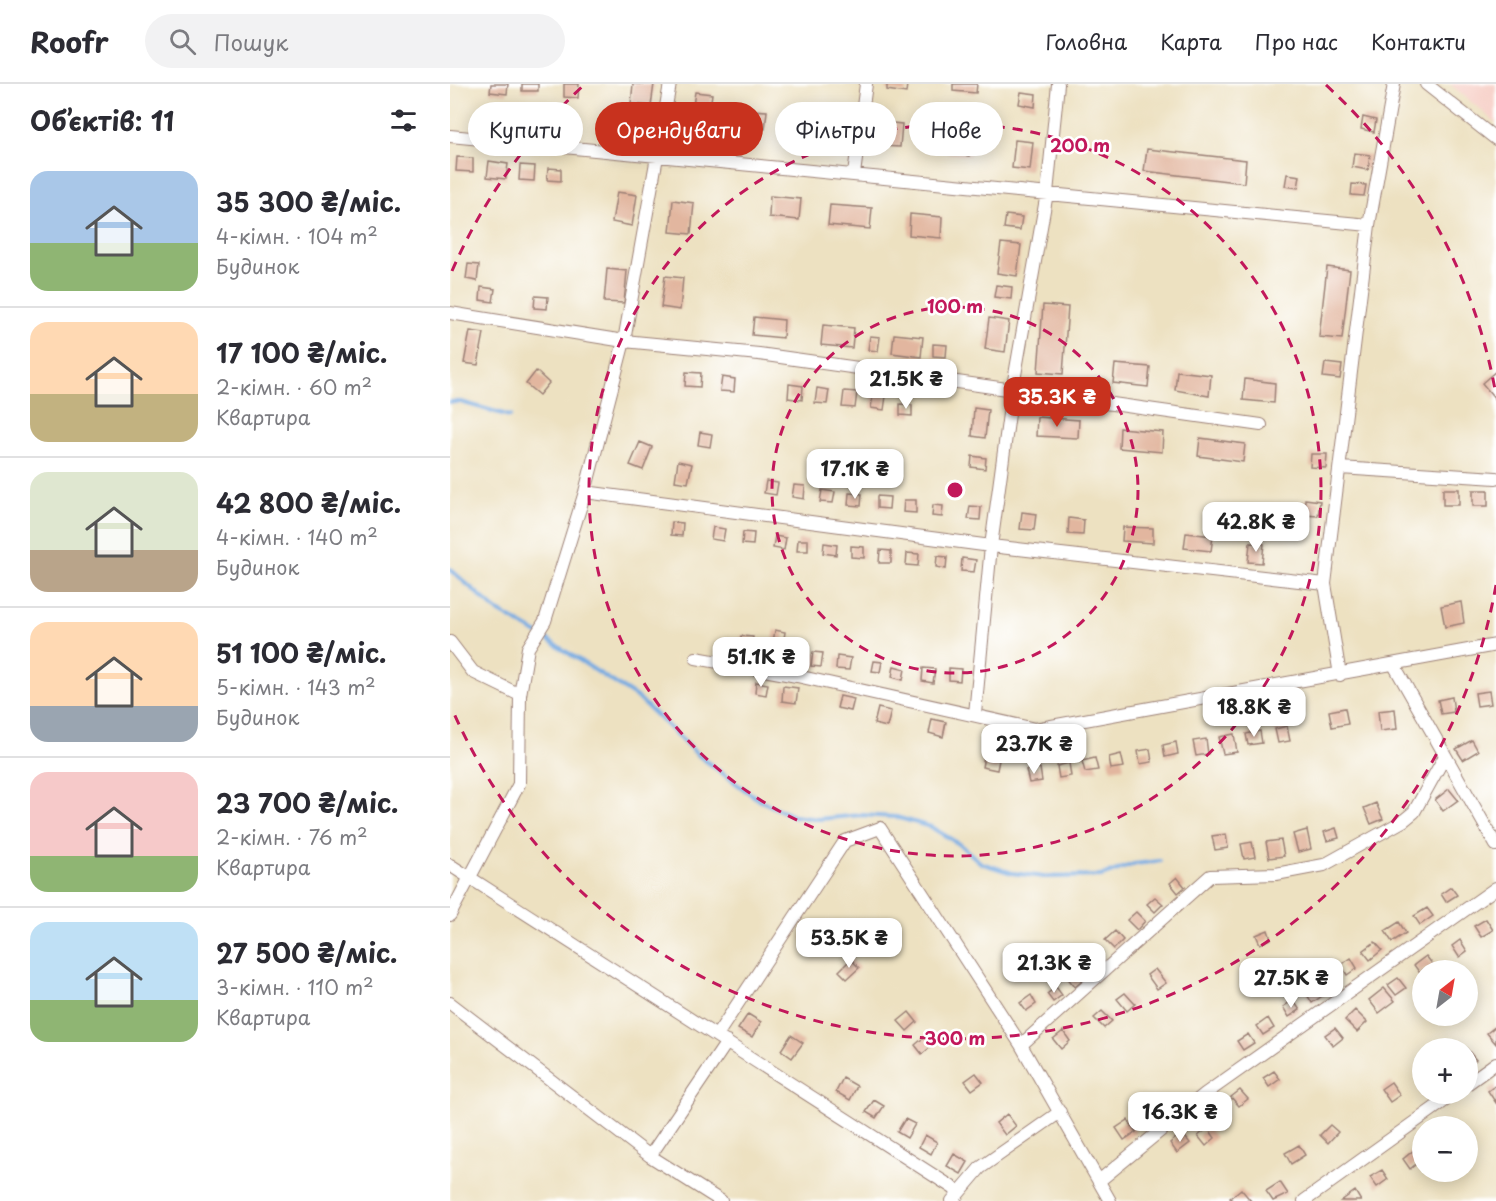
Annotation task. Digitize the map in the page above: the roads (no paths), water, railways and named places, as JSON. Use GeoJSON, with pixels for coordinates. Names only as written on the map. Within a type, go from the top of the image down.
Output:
{"type":"FeatureCollection","features":[{"type":"Feature","properties":{"kind":"street"},"geometry":{"type":"LineString","coordinates":[[666,102],[669,84]]}},
{"type":"Feature","properties":{"kind":"street"},"geometry":{"type":"LineString","coordinates":[[854,174],[866,84]]}},
{"type":"Feature","properties":{"kind":"street"},"geometry":{"type":"LineString","coordinates":[[975,714],[991,546],[1012,392],[1047,193],[1058,84]]}},
{"type":"Feature","properties":{"kind":"street"},"geometry":{"type":"LineString","coordinates":[[1340,675],[1326,584],[1369,225],[1394,84]]}},
{"type":"Feature","properties":{"kind":"street"},"geometry":{"type":"LineString","coordinates":[[1426,84],[1496,139]]}},
{"type":"Feature","properties":{"kind":"street"},"geometry":{"type":"LineString","coordinates":[[450,136],[595,149]]}},
{"type":"Feature","properties":{"kind":"street"},"geometry":{"type":"LineString","coordinates":[[450,915],[519,784],[520,695],[528,648],[544,621],[585,492],[624,341],[659,156]]}},
{"type":"Feature","properties":{"kind":"street"},"geometry":{"type":"LineString","coordinates":[[669,156],[1369,225]]}},
{"type":"Feature","properties":{"kind":"street"},"geometry":{"type":"LineString","coordinates":[[450,313],[624,341],[759,354],[1012,392],[1261,425]]}},
{"type":"Feature","properties":{"kind":"street"},"geometry":{"type":"LineString","coordinates":[[1340,468],[1496,478]]}},
{"type":"Feature","properties":{"kind":"street"},"geometry":{"type":"LineString","coordinates":[[585,492],[991,546],[1326,584]]}},
{"type":"Feature","properties":{"kind":"street"},"geometry":{"type":"LineString","coordinates":[[450,642],[473,672],[520,695]]}},
{"type":"Feature","properties":{"kind":"street"},"geometry":{"type":"LineString","coordinates":[[696,658],[797,676],[1035,729],[1496,645]]}},
{"type":"Feature","properties":{"kind":"street"},"geometry":{"type":"LineString","coordinates":[[1394,665],[1496,846]]}},
{"type":"Feature","properties":{"kind":"street"},"geometry":{"type":"LineString","coordinates":[[1021,1046],[1210,876],[1276,874],[1324,865],[1403,821],[1414,812],[1445,756]]}},
{"type":"Feature","properties":{"kind":"street"},"geometry":{"type":"LineString","coordinates":[[650,1156],[845,841],[880,828],[1021,1046],[1110,1201]]}},
{"type":"Feature","properties":{"kind":"street"},"geometry":{"type":"LineString","coordinates":[[450,865],[722,1038],[955,1196],[980,1168],[1060,1112]]}},
{"type":"Feature","properties":{"kind":"street"},"geometry":{"type":"LineString","coordinates":[[1099,1181],[1205,1094],[1496,888]]}},
{"type":"Feature","properties":{"kind":"street"},"geometry":{"type":"LineString","coordinates":[[450,1003],[650,1156],[713,1199]]}},
{"type":"Feature","properties":{"kind":"street"},"geometry":{"type":"LineString","coordinates":[[1478,1076],[1496,1063]]}},
{"type":"Feature","properties":{"kind":"street"},"geometry":{"type":"LineString","coordinates":[[1304,1201],[1440,1104]]}},
{"type":"Feature","properties":{"kind":"waterway"},"geometry":{"type":"LineString","coordinates":[[450,402],[461,402],[510,416]]}},
{"type":"Feature","properties":{"kind":"waterway"},"geometry":{"type":"LineString","coordinates":[[450,569],[496,610],[545,638],[638,698],[699,756],[741,787],[761,801],[793,816],[819,819],[860,815],[896,817],[931,827],[959,844],[981,863],[1012,873],[1044,877],[1101,876],[1134,864],[1160,861]]}}]}
